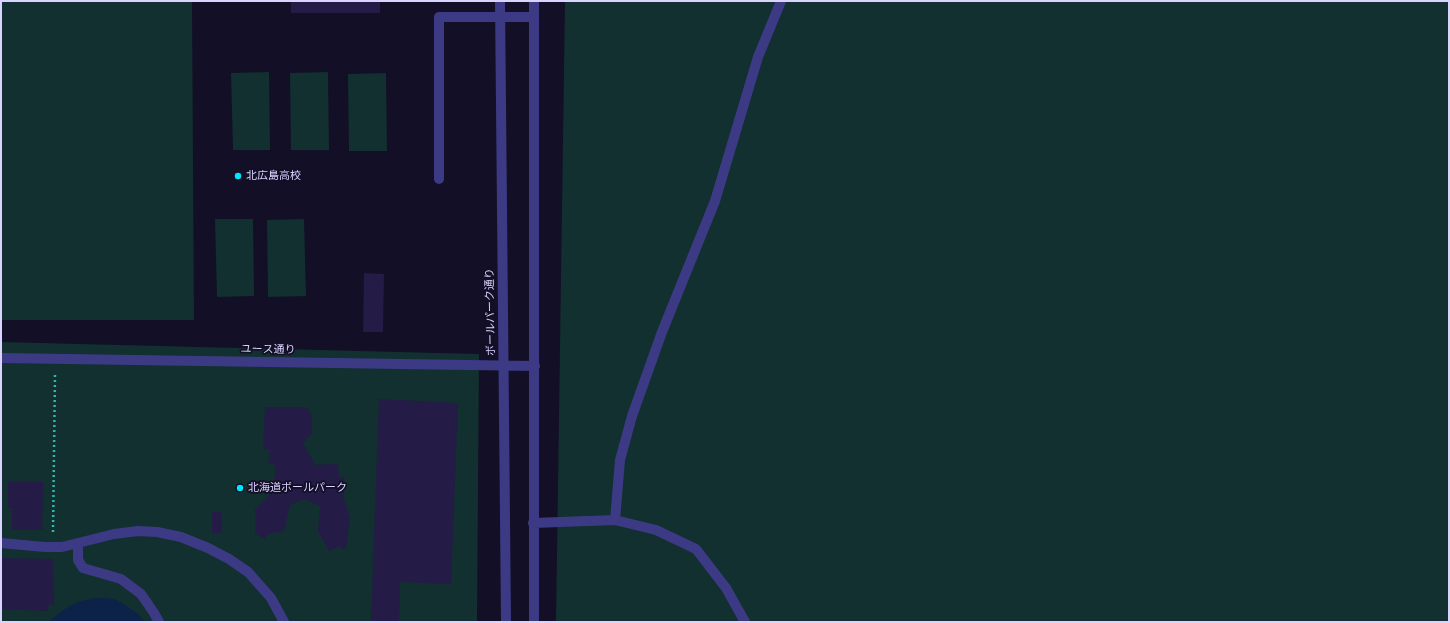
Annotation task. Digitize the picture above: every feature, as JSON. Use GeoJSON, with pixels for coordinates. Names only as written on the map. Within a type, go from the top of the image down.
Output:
{"type":"FeatureCollection","features":[{"type":"Feature","properties":{"kind":"street","name":"ボールパーク通り"},"geometry":{"type":"LineString","coordinates":[[500,1],[506,622]]}},
{"type":"Feature","properties":{"kind":"street"},"geometry":{"type":"LineString","coordinates":[[534,1],[534,622]]}},
{"type":"Feature","properties":{"kind":"street"},"geometry":{"type":"LineString","coordinates":[[615,520],[620,460],[632,416],[662,332],[715,201],[758,57],[781,1]]}},
{"type":"Feature","properties":{"kind":"street"},"geometry":{"type":"LineString","coordinates":[[439,178],[439,17],[534,17]]}},
{"type":"Feature","properties":{"kind":"street","name":"ユース通り"},"geometry":{"type":"LineString","coordinates":[[1,358],[535,366]]}},
{"type":"Feature","properties":{"kind":"street"},"geometry":{"type":"LineString","coordinates":[[533,523],[615,520],[656,530],[696,548],[726,588],[745,622]]}},
{"type":"Feature","properties":{"kind":"street"},"geometry":{"type":"LineString","coordinates":[[1,543],[62,547],[114,534],[138,531],[158,532],[181,537],[208,548],[229,559],[248,572],[271,598],[284,622]]}},
{"type":"Feature","properties":{"kind":"street"},"geometry":{"type":"LineString","coordinates":[[78,543],[78,560],[83,568],[121,579],[141,594],[159,622]]}},
{"type":"Feature","properties":{"kind":"path"},"geometry":{"type":"LineString","coordinates":[[52,546],[56,369]]}},
{"type":"Feature","properties":{"kind":"green space"},"geometry":{"type":"Polygon","coordinates":[[[1,1],[192,1],[194,320],[1,320],[1,1]]]}},
{"type":"Feature","properties":{"kind":"green space"},"geometry":{"type":"Polygon","coordinates":[[[565,1],[1449,1],[1449,622],[556,622],[565,1]]]}},
{"type":"Feature","properties":{"kind":"green space"},"geometry":{"type":"Polygon","coordinates":[[[269,72],[270,150],[233,150],[231,73],[269,72]]]}},
{"type":"Feature","properties":{"kind":"green space"},"geometry":{"type":"Polygon","coordinates":[[[328,72],[329,150],[291,150],[290,73],[328,72]]]}},
{"type":"Feature","properties":{"kind":"green space"},"geometry":{"type":"Polygon","coordinates":[[[386,73],[387,151],[349,151],[348,74],[386,73]]]}},
{"type":"Feature","properties":{"kind":"green space"},"geometry":{"type":"Polygon","coordinates":[[[215,219],[253,219],[254,296],[217,297],[215,219]]]}},
{"type":"Feature","properties":{"kind":"green space"},"geometry":{"type":"Polygon","coordinates":[[[304,219],[306,296],[268,297],[267,220],[304,219]]]}},
{"type":"Feature","properties":{"kind":"green space","name":"北海道ボールパーク"},"geometry":{"type":"Polygon","coordinates":[[[1,342],[479,354],[477,622],[1,622],[1,342]]]}},
{"type":"Feature","properties":{"kind":"water"},"geometry":{"type":"Polygon","coordinates":[[[95,598],[117,600],[137,613],[145,622],[50,622],[69,606],[81,601],[95,598]]]}},
{"type":"Feature","properties":{"kind":"building"},"geometry":{"type":"Polygon","coordinates":[[[291,1],[380,1],[380,13],[291,13],[291,1]]]}},
{"type":"Feature","properties":{"kind":"building"},"geometry":{"type":"Polygon","coordinates":[[[364,273],[384,274],[383,332],[363,332],[364,273]]]}},
{"type":"Feature","properties":{"kind":"building"},"geometry":{"type":"Polygon","coordinates":[[[379,399],[458,403],[451,584],[400,582],[399,622],[371,622],[379,399]]]}},
{"type":"Feature","properties":{"kind":"building"},"geometry":{"type":"Polygon","coordinates":[[[265,407],[307,407],[312,416],[312,433],[303,443],[315,465],[338,464],[339,477],[344,477],[344,500],[350,518],[346,548],[342,549],[340,546],[329,551],[318,531],[320,506],[304,499],[290,505],[284,531],[267,534],[265,539],[255,533],[255,509],[273,491],[276,465],[269,464],[270,450],[263,449],[265,407]]]}},
{"type":"Feature","properties":{"kind":"building"},"geometry":{"type":"Polygon","coordinates":[[[8,482],[43,482],[42,530],[12,530],[12,508],[8,508],[8,482]]]}},
{"type":"Feature","properties":{"kind":"building"},"geometry":{"type":"Polygon","coordinates":[[[212,512],[221,512],[222,533],[212,533],[212,512]]]}},
{"type":"Feature","properties":{"kind":"building"},"geometry":{"type":"Polygon","coordinates":[[[1,558],[53,559],[54,605],[47,605],[48,611],[1,609],[1,558]]]}},
{"type":"Feature","properties":{"kind":"place","name":"北広島高校"},"geometry":{"type":"Point","coordinates":[238,176]}},
{"type":"Feature","properties":{"kind":"place","name":"北海道ボールパーク"},"geometry":{"type":"Point","coordinates":[240,488]}}]}
